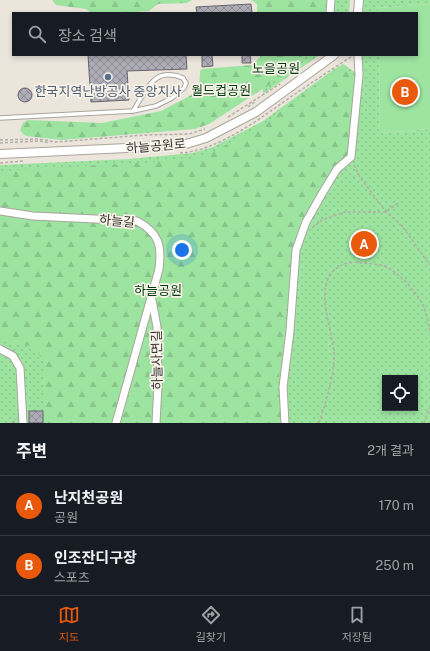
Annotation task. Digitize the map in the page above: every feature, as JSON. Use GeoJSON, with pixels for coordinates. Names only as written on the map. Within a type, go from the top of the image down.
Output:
{"type":"FeatureCollection","features":[{"type":"Feature","properties":{"kind":"street"},"geometry":{"type":"LineString","coordinates":[[330,12],[331,0]]}},
{"type":"Feature","properties":{"kind":"street"},"geometry":{"type":"LineString","coordinates":[[358,12],[359,0]]}},
{"type":"Feature","properties":{"kind":"street"},"geometry":{"type":"LineString","coordinates":[[285,423],[283,387],[291,316],[296,250],[306,222],[323,192],[337,169],[351,157],[359,75],[358,56]]}},
{"type":"Feature","properties":{"kind":"street","name":"하늘공원로"},"geometry":{"type":"LineString","coordinates":[[0,154],[186,144],[206,138],[256,112],[326,58]]}},
{"type":"Feature","properties":{"kind":"street","name":"하늘길"},"geometry":{"type":"LineString","coordinates":[[0,211],[33,216],[137,221],[148,227],[158,240],[161,252],[159,268],[152,298],[116,423]]}},
{"type":"Feature","properties":{"kind":"street","name":"하늘사면길"},"geometry":{"type":"LineString","coordinates":[[152,298],[157,327],[158,385],[156,423]]}},
{"type":"Feature","properties":{"kind":"street"},"geometry":{"type":"LineString","coordinates":[[0,349],[13,356],[20,368],[23,423]]}},
{"type":"Feature","properties":{"kind":"lane"},"geometry":{"type":"LineString","coordinates":[[0,118],[133,111],[156,106],[172,98],[184,88],[186,83],[183,78],[178,76],[166,75],[154,79],[133,111]]}},
{"type":"Feature","properties":{"kind":"path"},"geometry":{"type":"LineString","coordinates":[[181,153],[210,146],[260,119],[352,56]]}},
{"type":"Feature","properties":{"kind":"path"},"geometry":{"type":"LineString","coordinates":[[228,117],[285,81]]}},
{"type":"Feature","properties":{"kind":"path"},"geometry":{"type":"LineString","coordinates":[[227,121],[284,84]]}},
{"type":"Feature","properties":{"kind":"path"},"geometry":{"type":"LineString","coordinates":[[0,140],[39,139],[56,142],[145,135],[189,134],[208,128]]}},
{"type":"Feature","properties":{"kind":"path"},"geometry":{"type":"LineString","coordinates":[[203,133],[207,131]]}},
{"type":"Feature","properties":{"kind":"path"},"geometry":{"type":"LineString","coordinates":[[171,138],[198,135]]}},
{"type":"Feature","properties":{"kind":"path"},"geometry":{"type":"LineString","coordinates":[[0,143],[40,141],[55,144],[84,143]]}},
{"type":"Feature","properties":{"kind":"path"},"geometry":{"type":"LineString","coordinates":[[351,157],[360,177],[386,212],[402,226],[430,265]]}},
{"type":"Feature","properties":{"kind":"path"},"geometry":{"type":"LineString","coordinates":[[0,163],[25,161]]}},
{"type":"Feature","properties":{"kind":"path"},"geometry":{"type":"LineString","coordinates":[[311,229],[322,220],[345,212],[386,212],[398,202]]}},
{"type":"Feature","properties":{"kind":"path"},"geometry":{"type":"LineString","coordinates":[[319,423],[333,376],[334,355],[329,330],[325,290],[327,281],[338,266],[354,261],[389,268],[401,277],[424,307],[430,331]]}},
{"type":"Feature","properties":{"kind":"path"},"geometry":{"type":"LineString","coordinates":[[424,423],[430,407]]}},
{"type":"Feature","properties":{"kind":"green space"},"geometry":{"type":"Polygon","coordinates":[[[52,0],[192,0],[187,3],[158,4],[149,11],[134,12],[90,12],[86,9],[56,5],[52,0]]]}},
{"type":"Feature","properties":{"kind":"green space"},"geometry":{"type":"Polygon","coordinates":[[[251,0],[324,0],[323,12],[257,12],[257,4],[251,0]]]}},
{"type":"Feature","properties":{"kind":"green space"},"geometry":{"type":"Polygon","coordinates":[[[259,0],[350,0],[349,12],[260,12],[259,0]]]}},
{"type":"Feature","properties":{"kind":"green space"},"geometry":{"type":"Polygon","coordinates":[[[359,0],[430,0],[430,4],[378,8],[378,12],[358,12],[359,0]]]}},
{"type":"Feature","properties":{"kind":"green space"},"geometry":{"type":"Polygon","coordinates":[[[430,4],[430,129],[380,133],[379,56],[418,56],[418,12],[378,12],[378,8],[430,4]]]}},
{"type":"Feature","properties":{"kind":"green space","name":"노을공원"},"geometry":{"type":"Polygon","coordinates":[[[261,56],[319,56],[263,94],[261,56]]]}},
{"type":"Feature","properties":{"kind":"green space","name":"월드컵공원"},"geometry":{"type":"Polygon","coordinates":[[[302,56],[298,63],[281,77],[209,124],[195,129],[61,140],[26,136],[20,130],[23,123],[28,120],[102,123],[161,111],[199,91],[200,71],[202,69],[252,65],[260,57],[302,56]]]}},
{"type":"Feature","properties":{"kind":"green space","name":"하늘공원"},"geometry":{"type":"Polygon","coordinates":[[[358,56],[379,56],[380,133],[430,129],[430,423],[0,423],[0,165],[129,159],[193,153],[213,147],[263,121],[343,64],[359,75],[358,56]]]}},
{"type":"Feature","properties":{"kind":"green space","name":"하늘공원"},"geometry":{"type":"Polygon","coordinates":[[[340,69],[350,74],[355,83],[356,91],[349,155],[318,193],[301,224],[292,251],[278,387],[281,423],[44,423],[44,363],[38,352],[30,346],[0,343],[0,171],[187,160],[213,152],[266,123],[332,72],[340,69]]]}},
{"type":"Feature","properties":{"kind":"building"},"geometry":{"type":"Polygon","coordinates":[[[251,4],[252,12],[197,12],[196,7],[251,4]]]}},
{"type":"Feature","properties":{"kind":"building","name":"한국지역난방공사 중앙지사"},"geometry":{"type":"Polygon","coordinates":[[[88,56],[186,56],[187,69],[127,71],[129,100],[91,102],[88,56]]]}},
{"type":"Feature","properties":{"kind":"building"},"geometry":{"type":"Polygon","coordinates":[[[202,56],[212,56],[213,66],[202,67],[202,56]]]}},
{"type":"Feature","properties":{"kind":"building"},"geometry":{"type":"Polygon","coordinates":[[[242,56],[250,56],[251,63],[242,63],[242,56]]]}},
{"type":"Feature","properties":{"kind":"building"},"geometry":{"type":"Polygon","coordinates":[[[25,88],[30,90],[32,95],[30,100],[25,102],[20,100],[18,95],[20,90],[25,88]]]}},
{"type":"Feature","properties":{"kind":"building"},"geometry":{"type":"Polygon","coordinates":[[[29,411],[43,411],[43,423],[29,423],[29,411]]]}},
{"type":"Feature","properties":{"kind":"place","name":"한국지역난방공사 중앙지사"},"geometry":{"type":"Point","coordinates":[108,77]}},
{"type":"Feature","properties":{"kind":"place","name":"인조잔디구장"},"geometry":{"type":"Point","coordinates":[405,92]}},
{"type":"Feature","properties":{"kind":"place","name":"난지천공원"},"geometry":{"type":"Point","coordinates":[364,244]}}]}
